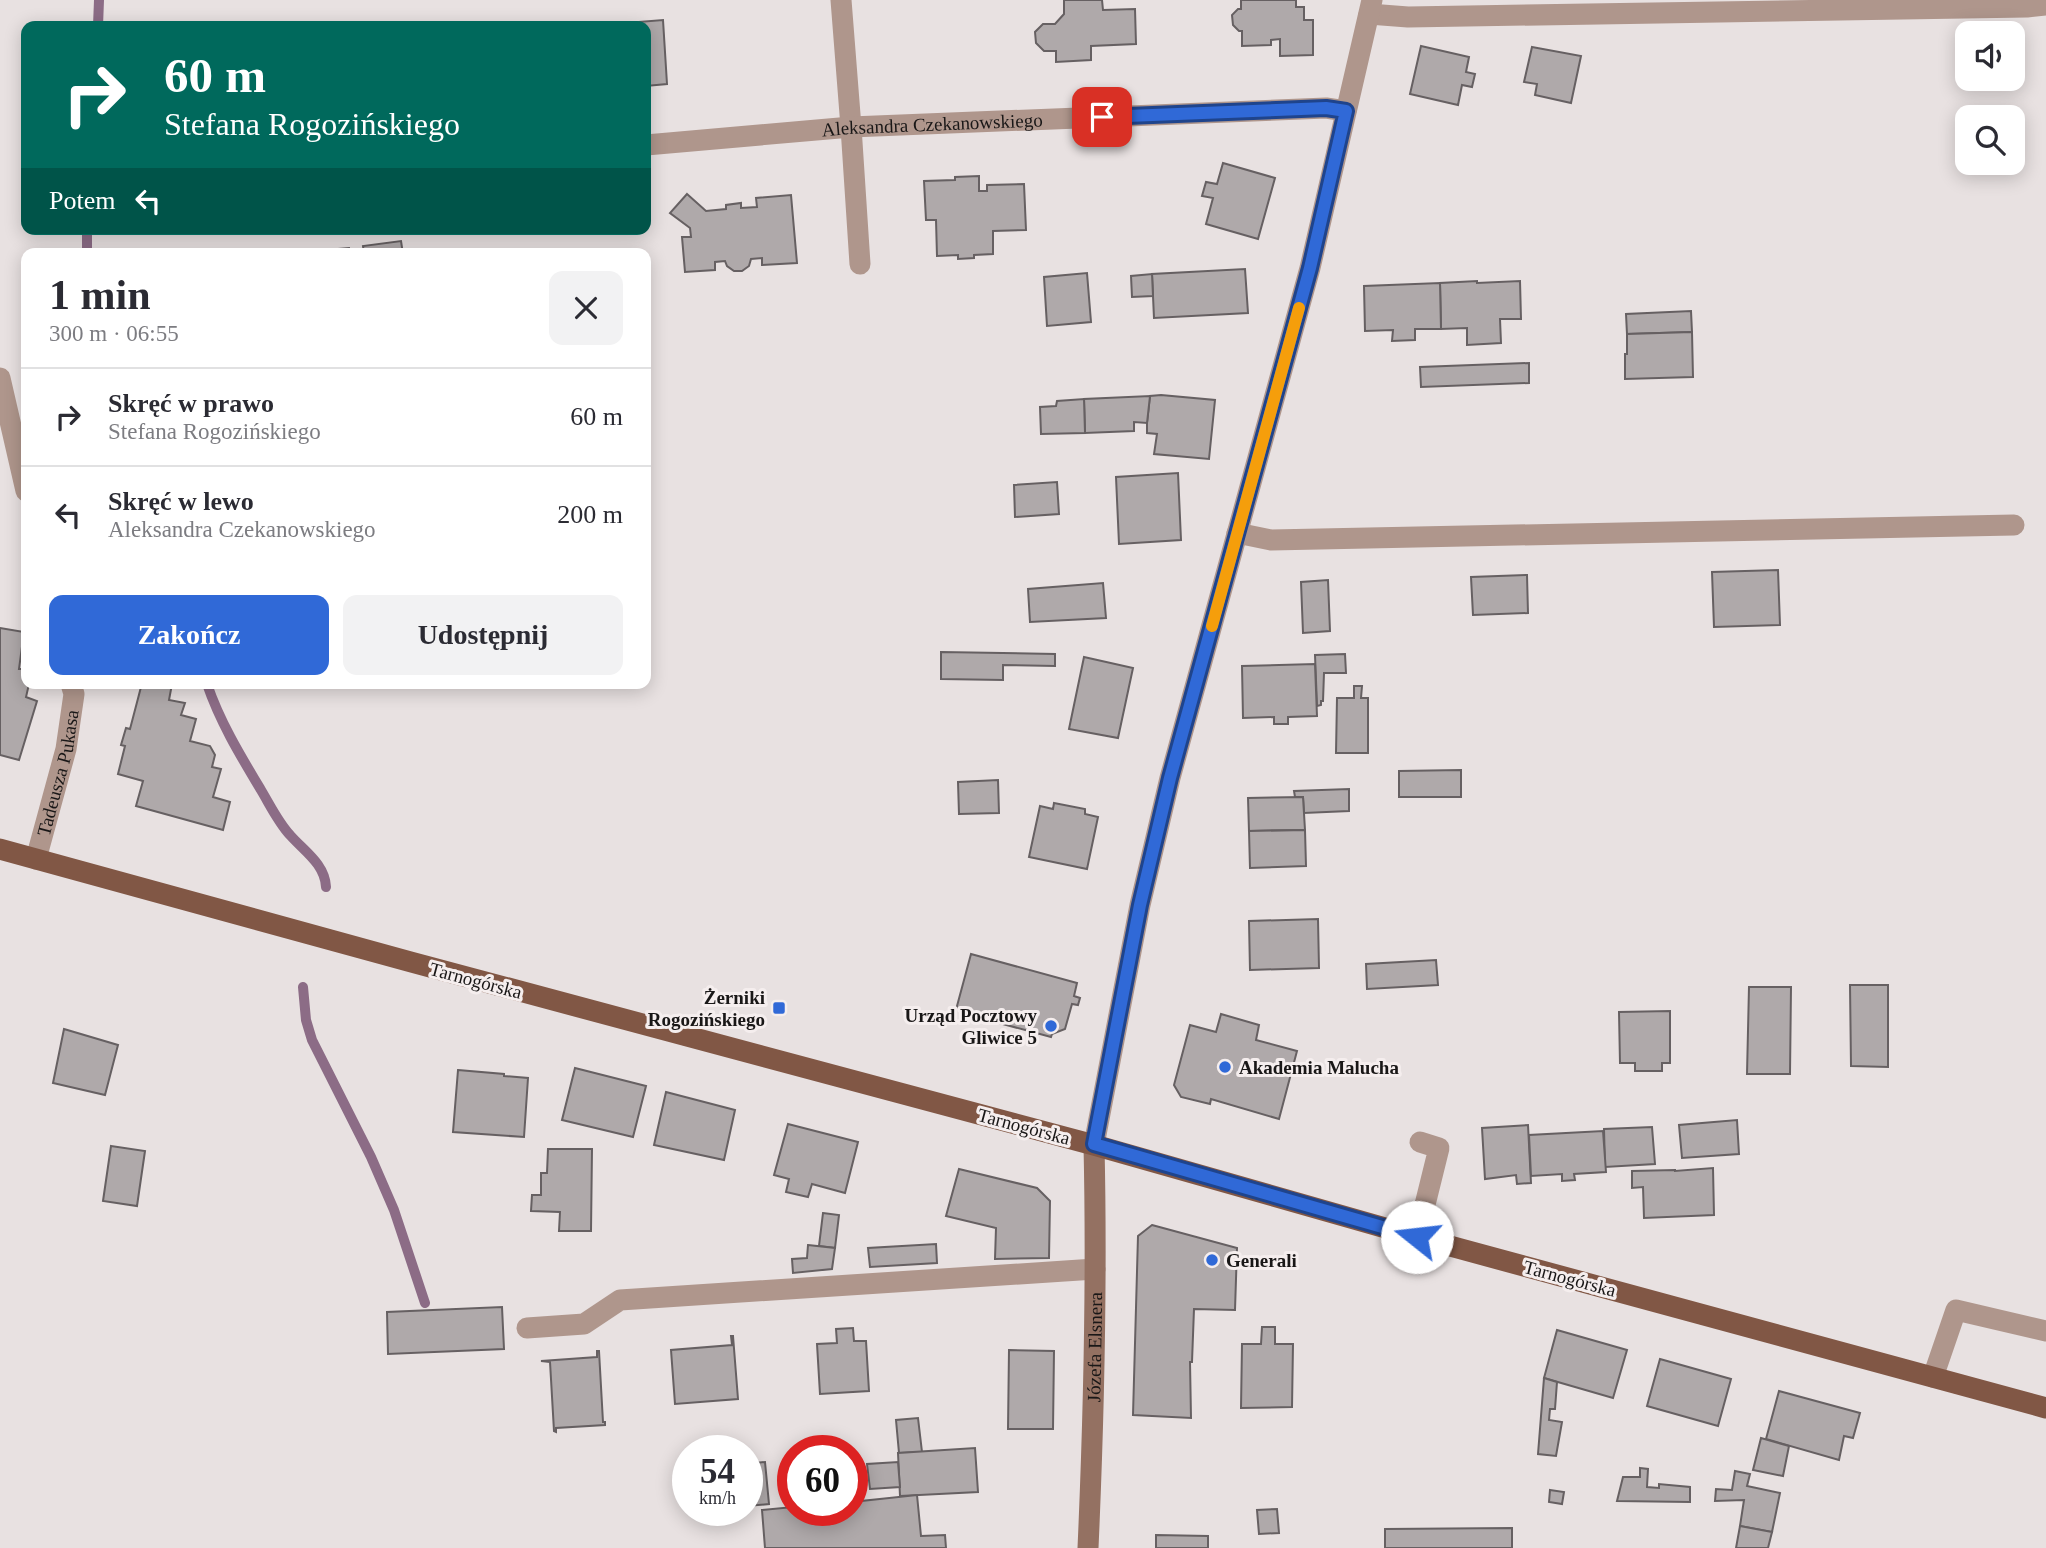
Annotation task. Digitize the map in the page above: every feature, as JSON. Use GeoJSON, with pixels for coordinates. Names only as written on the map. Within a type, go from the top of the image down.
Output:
{"type":"FeatureCollection","features":[{"type":"Feature","properties":{"kind":"main road","name":"Tarnogórska"},"geometry":{"type":"LineString","coordinates":[[0,849],[1094,1144],[1417,1237],[2046,1408]]}},
{"type":"Feature","properties":{"kind":"street"},"geometry":{"type":"LineString","coordinates":[[841,0],[860,264]]}},
{"type":"Feature","properties":{"kind":"street"},"geometry":{"type":"LineString","coordinates":[[1094,1144],[1140,905],[1170,778],[1310,268],[1371,7],[1408,17],[2046,5]]}},
{"type":"Feature","properties":{"kind":"street","name":"Aleksandra Czekanowskiego"},"geometry":{"type":"LineString","coordinates":[[651,145],[851,127],[1326,108],[1346,111]]}},
{"type":"Feature","properties":{"kind":"street"},"geometry":{"type":"LineString","coordinates":[[0,378],[21,469]]}},
{"type":"Feature","properties":{"kind":"street"},"geometry":{"type":"LineString","coordinates":[[1237,533],[1271,540],[2014,525]]}},
{"type":"Feature","properties":{"kind":"street","name":"Tadeusza Pukasa"},"geometry":{"type":"LineString","coordinates":[[36,859],[66,749],[72,689]]}},
{"type":"Feature","properties":{"kind":"street"},"geometry":{"type":"LineString","coordinates":[[1417,1237],[1439,1148],[1420,1142]]}},
{"type":"Feature","properties":{"kind":"street","name":"Józefa Elsnera"},"geometry":{"type":"LineString","coordinates":[[1088,1548],[1095,1386],[1094,1144]]}},
{"type":"Feature","properties":{"kind":"street"},"geometry":{"type":"LineString","coordinates":[[527,1328],[584,1324],[620,1300],[1095,1269]]}},
{"type":"Feature","properties":{"kind":"street"},"geometry":{"type":"LineString","coordinates":[[1933,1377],[1955,1310],[2046,1331]]}},
{"type":"Feature","properties":{"kind":"building"},"geometry":{"type":"Polygon","coordinates":[[[1064,0],[1102,0],[1103,10],[1135,9],[1136,44],[1091,46],[1091,60],[1056,62],[1056,51],[1044,51],[1036,43],[1035,32],[1043,24],[1055,24],[1064,14],[1064,0]]]}},
{"type":"Feature","properties":{"kind":"building"},"geometry":{"type":"Polygon","coordinates":[[[1241,0],[1296,0],[1296,7],[1304,7],[1304,20],[1313,20],[1313,55],[1280,56],[1280,39],[1271,40],[1271,45],[1242,46],[1242,31],[1233,25],[1232,15],[1241,9],[1241,0]]]}},
{"type":"Feature","properties":{"kind":"building"},"geometry":{"type":"Polygon","coordinates":[[[663,20],[667,84],[651,86],[650,21],[663,20]]]}},
{"type":"Feature","properties":{"kind":"building"},"geometry":{"type":"Polygon","coordinates":[[[1421,46],[1469,57],[1466,72],[1475,74],[1472,87],[1462,85],[1458,105],[1410,94],[1421,46]]]}},
{"type":"Feature","properties":{"kind":"building"},"geometry":{"type":"Polygon","coordinates":[[[1532,47],[1581,56],[1571,103],[1535,95],[1537,84],[1524,82],[1532,47]]]}},
{"type":"Feature","properties":{"kind":"building"},"geometry":{"type":"Polygon","coordinates":[[[1223,163],[1275,178],[1258,239],[1206,224],[1213,198],[1202,196],[1206,182],[1217,184],[1223,163]]]}},
{"type":"Feature","properties":{"kind":"building"},"geometry":{"type":"Polygon","coordinates":[[[979,176],[979,191],[987,191],[987,185],[1024,184],[1026,230],[993,231],[993,254],[958,259],[958,255],[937,256],[936,220],[926,220],[924,181],[979,176]]]}},
{"type":"Feature","properties":{"kind":"building"},"geometry":{"type":"Polygon","coordinates":[[[687,194],[706,211],[726,209],[726,205],[741,203],[741,208],[757,207],[756,198],[791,195],[797,263],[762,265],[762,258],[751,259],[749,266],[742,271],[734,271],[725,261],[715,262],[715,270],[685,272],[682,237],[691,237],[690,228],[670,213],[687,194]]]}},
{"type":"Feature","properties":{"kind":"building"},"geometry":{"type":"Polygon","coordinates":[[[401,241],[402,248],[363,248],[401,241]]]}},
{"type":"Feature","properties":{"kind":"building"},"geometry":{"type":"Polygon","coordinates":[[[1245,269],[1248,313],[1154,318],[1152,274],[1245,269]]]}},
{"type":"Feature","properties":{"kind":"building"},"geometry":{"type":"Polygon","coordinates":[[[1087,273],[1091,322],[1047,326],[1044,277],[1087,273]]]}},
{"type":"Feature","properties":{"kind":"building"},"geometry":{"type":"Polygon","coordinates":[[[1152,274],[1153,296],[1132,297],[1131,276],[1152,274]]]}},
{"type":"Feature","properties":{"kind":"building"},"geometry":{"type":"Polygon","coordinates":[[[1520,281],[1521,319],[1500,319],[1501,343],[1467,345],[1467,328],[1441,329],[1440,283],[1520,281]]]}},
{"type":"Feature","properties":{"kind":"building"},"geometry":{"type":"Polygon","coordinates":[[[1440,283],[1441,329],[1415,329],[1415,340],[1392,341],[1393,330],[1365,331],[1364,286],[1440,283]]]}},
{"type":"Feature","properties":{"kind":"building"},"geometry":{"type":"Polygon","coordinates":[[[1691,311],[1692,332],[1627,334],[1626,314],[1691,311]]]}},
{"type":"Feature","properties":{"kind":"building"},"geometry":{"type":"Polygon","coordinates":[[[1692,332],[1693,377],[1625,379],[1627,334],[1692,332]]]}},
{"type":"Feature","properties":{"kind":"building"},"geometry":{"type":"Polygon","coordinates":[[[1529,363],[1529,383],[1421,387],[1420,367],[1529,363]]]}},
{"type":"Feature","properties":{"kind":"building"},"geometry":{"type":"Polygon","coordinates":[[[1150,396],[1215,400],[1209,459],[1154,454],[1157,434],[1147,433],[1150,396]]]}},
{"type":"Feature","properties":{"kind":"building"},"geometry":{"type":"Polygon","coordinates":[[[1150,396],[1147,423],[1134,422],[1134,431],[1085,433],[1084,399],[1150,396]]]}},
{"type":"Feature","properties":{"kind":"building"},"geometry":{"type":"Polygon","coordinates":[[[1084,399],[1085,433],[1041,434],[1040,407],[1056,406],[1057,401],[1084,399]]]}},
{"type":"Feature","properties":{"kind":"building"},"geometry":{"type":"Polygon","coordinates":[[[1178,473],[1181,540],[1119,544],[1116,477],[1178,473]]]}},
{"type":"Feature","properties":{"kind":"building"},"geometry":{"type":"Polygon","coordinates":[[[1057,482],[1059,514],[1015,517],[1014,485],[1057,482]]]}},
{"type":"Feature","properties":{"kind":"building"},"geometry":{"type":"Polygon","coordinates":[[[1778,570],[1780,625],[1714,627],[1712,572],[1778,570]]]}},
{"type":"Feature","properties":{"kind":"building"},"geometry":{"type":"Polygon","coordinates":[[[1527,575],[1528,613],[1473,615],[1471,577],[1527,575]]]}},
{"type":"Feature","properties":{"kind":"building"},"geometry":{"type":"Polygon","coordinates":[[[1328,580],[1330,631],[1303,633],[1301,582],[1328,580]]]}},
{"type":"Feature","properties":{"kind":"building"},"geometry":{"type":"Polygon","coordinates":[[[1103,583],[1106,618],[1030,622],[1028,589],[1103,583]]]}},
{"type":"Feature","properties":{"kind":"building"},"geometry":{"type":"Polygon","coordinates":[[[0,628],[21,632],[21,689],[28,689],[26,697],[37,701],[19,760],[0,755],[0,628]]]}},
{"type":"Feature","properties":{"kind":"building"},"geometry":{"type":"Polygon","coordinates":[[[941,652],[1055,654],[1055,666],[1003,665],[1003,680],[941,679],[941,652]]]}},
{"type":"Feature","properties":{"kind":"building"},"geometry":{"type":"Polygon","coordinates":[[[1345,654],[1346,673],[1324,673],[1323,701],[1317,706],[1315,655],[1345,654]]]}},
{"type":"Feature","properties":{"kind":"building"},"geometry":{"type":"Polygon","coordinates":[[[1084,657],[1133,668],[1118,738],[1069,729],[1084,657]]]}},
{"type":"Feature","properties":{"kind":"building"},"geometry":{"type":"Polygon","coordinates":[[[1315,664],[1317,716],[1288,717],[1288,724],[1274,724],[1274,717],[1243,718],[1242,666],[1315,664]]]}},
{"type":"Feature","properties":{"kind":"building"},"geometry":{"type":"Polygon","coordinates":[[[1354,686],[1362,686],[1361,698],[1368,698],[1368,753],[1336,753],[1337,698],[1354,698],[1354,686]]]}},
{"type":"Feature","properties":{"kind":"building"},"geometry":{"type":"Polygon","coordinates":[[[140,689],[171,689],[169,700],[185,703],[181,715],[196,719],[190,741],[210,746],[215,755],[212,767],[221,769],[213,797],[230,802],[223,830],[136,806],[143,781],[118,774],[125,746],[121,745],[126,728],[130,729],[140,689]]]}},
{"type":"Feature","properties":{"kind":"building"},"geometry":{"type":"Polygon","coordinates":[[[1461,770],[1461,797],[1399,797],[1399,771],[1461,770]]]}},
{"type":"Feature","properties":{"kind":"building"},"geometry":{"type":"Polygon","coordinates":[[[998,780],[999,813],[959,814],[958,782],[998,780]]]}},
{"type":"Feature","properties":{"kind":"building"},"geometry":{"type":"Polygon","coordinates":[[[1349,789],[1349,811],[1304,813],[1303,797],[1295,797],[1294,791],[1349,789]]]}},
{"type":"Feature","properties":{"kind":"building"},"geometry":{"type":"Polygon","coordinates":[[[1303,797],[1305,830],[1249,831],[1248,798],[1303,797]]]}},
{"type":"Feature","properties":{"kind":"building"},"geometry":{"type":"Polygon","coordinates":[[[1054,803],[1085,809],[1085,814],[1098,817],[1087,869],[1029,857],[1040,806],[1053,809],[1054,803]]]}},
{"type":"Feature","properties":{"kind":"building"},"geometry":{"type":"Polygon","coordinates":[[[1305,830],[1306,866],[1250,868],[1249,831],[1305,830]]]}},
{"type":"Feature","properties":{"kind":"building"},"geometry":{"type":"Polygon","coordinates":[[[1318,919],[1319,968],[1250,970],[1249,921],[1318,919]]]}},
{"type":"Feature","properties":{"kind":"building"},"geometry":{"type":"Polygon","coordinates":[[[971,954],[1077,983],[1074,996],[1080,998],[1078,1005],[1072,1004],[1065,1029],[1052,1034],[1051,1037],[962,1013],[957,1006],[971,954]]]}},
{"type":"Feature","properties":{"kind":"building"},"geometry":{"type":"Polygon","coordinates":[[[1436,960],[1438,985],[1367,989],[1366,964],[1436,960]]]}},
{"type":"Feature","properties":{"kind":"building"},"geometry":{"type":"Polygon","coordinates":[[[1850,985],[1888,985],[1888,1067],[1851,1066],[1850,985]]]}},
{"type":"Feature","properties":{"kind":"building"},"geometry":{"type":"Polygon","coordinates":[[[1749,987],[1791,987],[1790,1074],[1747,1074],[1749,987]]]}},
{"type":"Feature","properties":{"kind":"building"},"geometry":{"type":"Polygon","coordinates":[[[1670,1011],[1670,1063],[1662,1063],[1662,1071],[1635,1071],[1635,1063],[1620,1063],[1619,1012],[1670,1011]]]}},
{"type":"Feature","properties":{"kind":"building"},"geometry":{"type":"Polygon","coordinates":[[[1221,1014],[1259,1025],[1256,1040],[1297,1051],[1279,1119],[1211,1099],[1210,1104],[1181,1097],[1174,1085],[1190,1025],[1216,1032],[1221,1014]]]}},
{"type":"Feature","properties":{"kind":"building"},"geometry":{"type":"Polygon","coordinates":[[[64,1029],[118,1045],[105,1095],[53,1083],[64,1029]]]}},
{"type":"Feature","properties":{"kind":"building"},"geometry":{"type":"Polygon","coordinates":[[[575,1068],[646,1086],[633,1137],[562,1120],[575,1068]]]}},
{"type":"Feature","properties":{"kind":"building"},"geometry":{"type":"Polygon","coordinates":[[[458,1070],[528,1078],[524,1137],[453,1132],[458,1070]]]}},
{"type":"Feature","properties":{"kind":"building"},"geometry":{"type":"Polygon","coordinates":[[[666,1092],[735,1110],[724,1160],[654,1145],[666,1092]]]}},
{"type":"Feature","properties":{"kind":"building"},"geometry":{"type":"Polygon","coordinates":[[[1737,1120],[1739,1154],[1682,1158],[1679,1125],[1737,1120]]]}},
{"type":"Feature","properties":{"kind":"building"},"geometry":{"type":"Polygon","coordinates":[[[788,1124],[858,1142],[845,1193],[812,1184],[808,1197],[786,1192],[789,1179],[774,1175],[788,1124]]]}},
{"type":"Feature","properties":{"kind":"building"},"geometry":{"type":"Polygon","coordinates":[[[1528,1125],[1531,1183],[1517,1184],[1516,1175],[1485,1179],[1482,1128],[1528,1125]]]}},
{"type":"Feature","properties":{"kind":"building"},"geometry":{"type":"Polygon","coordinates":[[[1652,1127],[1655,1164],[1605,1167],[1604,1129],[1652,1127]]]}},
{"type":"Feature","properties":{"kind":"building"},"geometry":{"type":"Polygon","coordinates":[[[1603,1131],[1606,1172],[1574,1174],[1575,1180],[1562,1181],[1562,1174],[1531,1176],[1529,1135],[1603,1131]]]}},
{"type":"Feature","properties":{"kind":"building"},"geometry":{"type":"Polygon","coordinates":[[[111,1146],[145,1151],[137,1206],[103,1201],[111,1146]]]}},
{"type":"Feature","properties":{"kind":"building"},"geometry":{"type":"Polygon","coordinates":[[[548,1149],[592,1149],[591,1231],[559,1231],[560,1212],[531,1211],[532,1195],[541,1195],[541,1173],[547,1173],[548,1149]]]}},
{"type":"Feature","properties":{"kind":"building"},"geometry":{"type":"Polygon","coordinates":[[[1713,1168],[1714,1215],[1644,1218],[1643,1187],[1632,1188],[1632,1171],[1713,1168]]]}},
{"type":"Feature","properties":{"kind":"building"},"geometry":{"type":"Polygon","coordinates":[[[959,1169],[1037,1188],[1050,1201],[1049,1258],[995,1259],[996,1228],[946,1216],[959,1169]]]}},
{"type":"Feature","properties":{"kind":"building"},"geometry":{"type":"Polygon","coordinates":[[[823,1213],[839,1215],[835,1248],[819,1246],[823,1213]]]}},
{"type":"Feature","properties":{"kind":"building"},"geometry":{"type":"Polygon","coordinates":[[[1152,1225],[1237,1248],[1235,1310],[1194,1309],[1190,1362],[1191,1418],[1133,1415],[1138,1236],[1152,1225]]]}},
{"type":"Feature","properties":{"kind":"building"},"geometry":{"type":"Polygon","coordinates":[[[936,1244],[937,1263],[870,1267],[868,1248],[936,1244]]]}},
{"type":"Feature","properties":{"kind":"building"},"geometry":{"type":"Polygon","coordinates":[[[808,1245],[835,1248],[832,1269],[793,1273],[792,1259],[807,1258],[808,1245]]]}},
{"type":"Feature","properties":{"kind":"building"},"geometry":{"type":"Polygon","coordinates":[[[502,1307],[504,1349],[388,1354],[387,1312],[502,1307]]]}},
{"type":"Feature","properties":{"kind":"building"},"geometry":{"type":"Polygon","coordinates":[[[1262,1327],[1275,1327],[1275,1344],[1293,1344],[1292,1407],[1241,1408],[1242,1344],[1261,1344],[1262,1327]]]}},
{"type":"Feature","properties":{"kind":"building"},"geometry":{"type":"Polygon","coordinates":[[[853,1328],[854,1341],[866,1341],[869,1391],[820,1394],[817,1344],[837,1343],[836,1329],[853,1328]]]}},
{"type":"Feature","properties":{"kind":"building"},"geometry":{"type":"Polygon","coordinates":[[[1557,1330],[1627,1350],[1613,1398],[1544,1378],[1557,1330]]]}},
{"type":"Feature","properties":{"kind":"building"},"geometry":{"type":"Polygon","coordinates":[[[733,1336],[738,1399],[675,1404],[671,1350],[732,1345],[733,1336]]]}},
{"type":"Feature","properties":{"kind":"building"},"geometry":{"type":"Polygon","coordinates":[[[1009,1350],[1054,1351],[1053,1429],[1008,1429],[1009,1350]]]}},
{"type":"Feature","properties":{"kind":"building"},"geometry":{"type":"Polygon","coordinates":[[[597,1351],[605,1425],[556,1428],[556,1432],[554,1431],[550,1362],[541,1361],[597,1357],[597,1351]]]}},
{"type":"Feature","properties":{"kind":"building"},"geometry":{"type":"Polygon","coordinates":[[[1660,1359],[1731,1379],[1718,1426],[1647,1406],[1660,1359]]]}},
{"type":"Feature","properties":{"kind":"building"},"geometry":{"type":"Polygon","coordinates":[[[1544,1378],[1557,1382],[1555,1409],[1550,1409],[1549,1420],[1562,1422],[1556,1456],[1538,1454],[1544,1378]]]}},
{"type":"Feature","properties":{"kind":"building"},"geometry":{"type":"Polygon","coordinates":[[[1779,1391],[1860,1413],[1853,1438],[1844,1436],[1839,1460],[1766,1439],[1779,1391]]]}},
{"type":"Feature","properties":{"kind":"building"},"geometry":{"type":"Polygon","coordinates":[[[918,1418],[922,1452],[899,1453],[896,1420],[918,1418]]]}},
{"type":"Feature","properties":{"kind":"building"},"geometry":{"type":"Polygon","coordinates":[[[1761,1438],[1789,1446],[1783,1476],[1753,1470],[1761,1438]]]}},
{"type":"Feature","properties":{"kind":"building"},"geometry":{"type":"Polygon","coordinates":[[[975,1448],[978,1492],[900,1496],[898,1453],[975,1448]]]}},
{"type":"Feature","properties":{"kind":"building"},"geometry":{"type":"Polygon","coordinates":[[[763,1462],[769,1504],[763,1505],[763,1462]]]}},
{"type":"Feature","properties":{"kind":"building"},"geometry":{"type":"Polygon","coordinates":[[[898,1462],[900,1487],[870,1489],[868,1464],[898,1462]]]}},
{"type":"Feature","properties":{"kind":"building"},"geometry":{"type":"Polygon","coordinates":[[[1640,1468],[1648,1469],[1647,1487],[1659,1488],[1659,1484],[1690,1487],[1690,1502],[1617,1501],[1623,1477],[1640,1477],[1640,1468]]]}},
{"type":"Feature","properties":{"kind":"building"},"geometry":{"type":"Polygon","coordinates":[[[1735,1471],[1750,1474],[1747,1486],[1780,1493],[1772,1532],[1740,1526],[1744,1500],[1715,1501],[1716,1489],[1732,1490],[1735,1471]]]}},
{"type":"Feature","properties":{"kind":"building"},"geometry":{"type":"Polygon","coordinates":[[[1550,1490],[1564,1492],[1562,1504],[1549,1502],[1550,1490]]]}},
{"type":"Feature","properties":{"kind":"building"},"geometry":{"type":"Polygon","coordinates":[[[917,1495],[921,1536],[945,1535],[946,1548],[765,1548],[763,1510],[777,1509],[777,1526],[868,1526],[868,1500],[917,1495]]]}},
{"type":"Feature","properties":{"kind":"building"},"geometry":{"type":"Polygon","coordinates":[[[1277,1509],[1279,1533],[1259,1534],[1257,1510],[1277,1509]]]}},
{"type":"Feature","properties":{"kind":"building"},"geometry":{"type":"Polygon","coordinates":[[[1740,1526],[1772,1532],[1768,1548],[1736,1548],[1740,1526]]]}},
{"type":"Feature","properties":{"kind":"building"},"geometry":{"type":"Polygon","coordinates":[[[1512,1528],[1512,1548],[1385,1548],[1385,1529],[1512,1528]]]}},
{"type":"Feature","properties":{"kind":"building"},"geometry":{"type":"Polygon","coordinates":[[[1156,1535],[1208,1536],[1208,1548],[1156,1548],[1156,1535]]]}},
{"type":"Feature","properties":{"kind":"waterway"},"geometry":{"type":"LineString","coordinates":[[98,21],[99,0]]}},
{"type":"Feature","properties":{"kind":"waterway"},"geometry":{"type":"LineString","coordinates":[[87,235],[87,248]]}},
{"type":"Feature","properties":{"kind":"waterway"},"geometry":{"type":"LineString","coordinates":[[209,689],[231,738],[274,813],[318,865],[326,887]]}},
{"type":"Feature","properties":{"kind":"waterway"},"geometry":{"type":"LineString","coordinates":[[303,987],[306,1020],[312,1040],[371,1157],[394,1210],[425,1303]]}},
{"type":"Feature","properties":{"kind":"slow traffic"},"geometry":{"type":"LineString","coordinates":[[1212,626],[1299,308]]}},
{"type":"Feature","properties":{"kind":"place","name":"Żerniki Rogozińskiego"},"geometry":{"type":"Point","coordinates":[779,1008]}},
{"type":"Feature","properties":{"kind":"place","name":"Urząd Pocztowy Gliwice 5"},"geometry":{"type":"Point","coordinates":[1051,1026]}},
{"type":"Feature","properties":{"kind":"place","name":"Akademia Malucha"},"geometry":{"type":"Point","coordinates":[1225,1067]}},
{"type":"Feature","properties":{"kind":"place","name":"Generali"},"geometry":{"type":"Point","coordinates":[1212,1260]}},
{"type":"Feature","properties":{"kind":"route"},"geometry":{"type":"LineString","coordinates":[[1102,117],[1326,108],[1346,111],[1310,268],[1170,778],[1140,905],[1094,1144],[1417,1237]]}}]}
